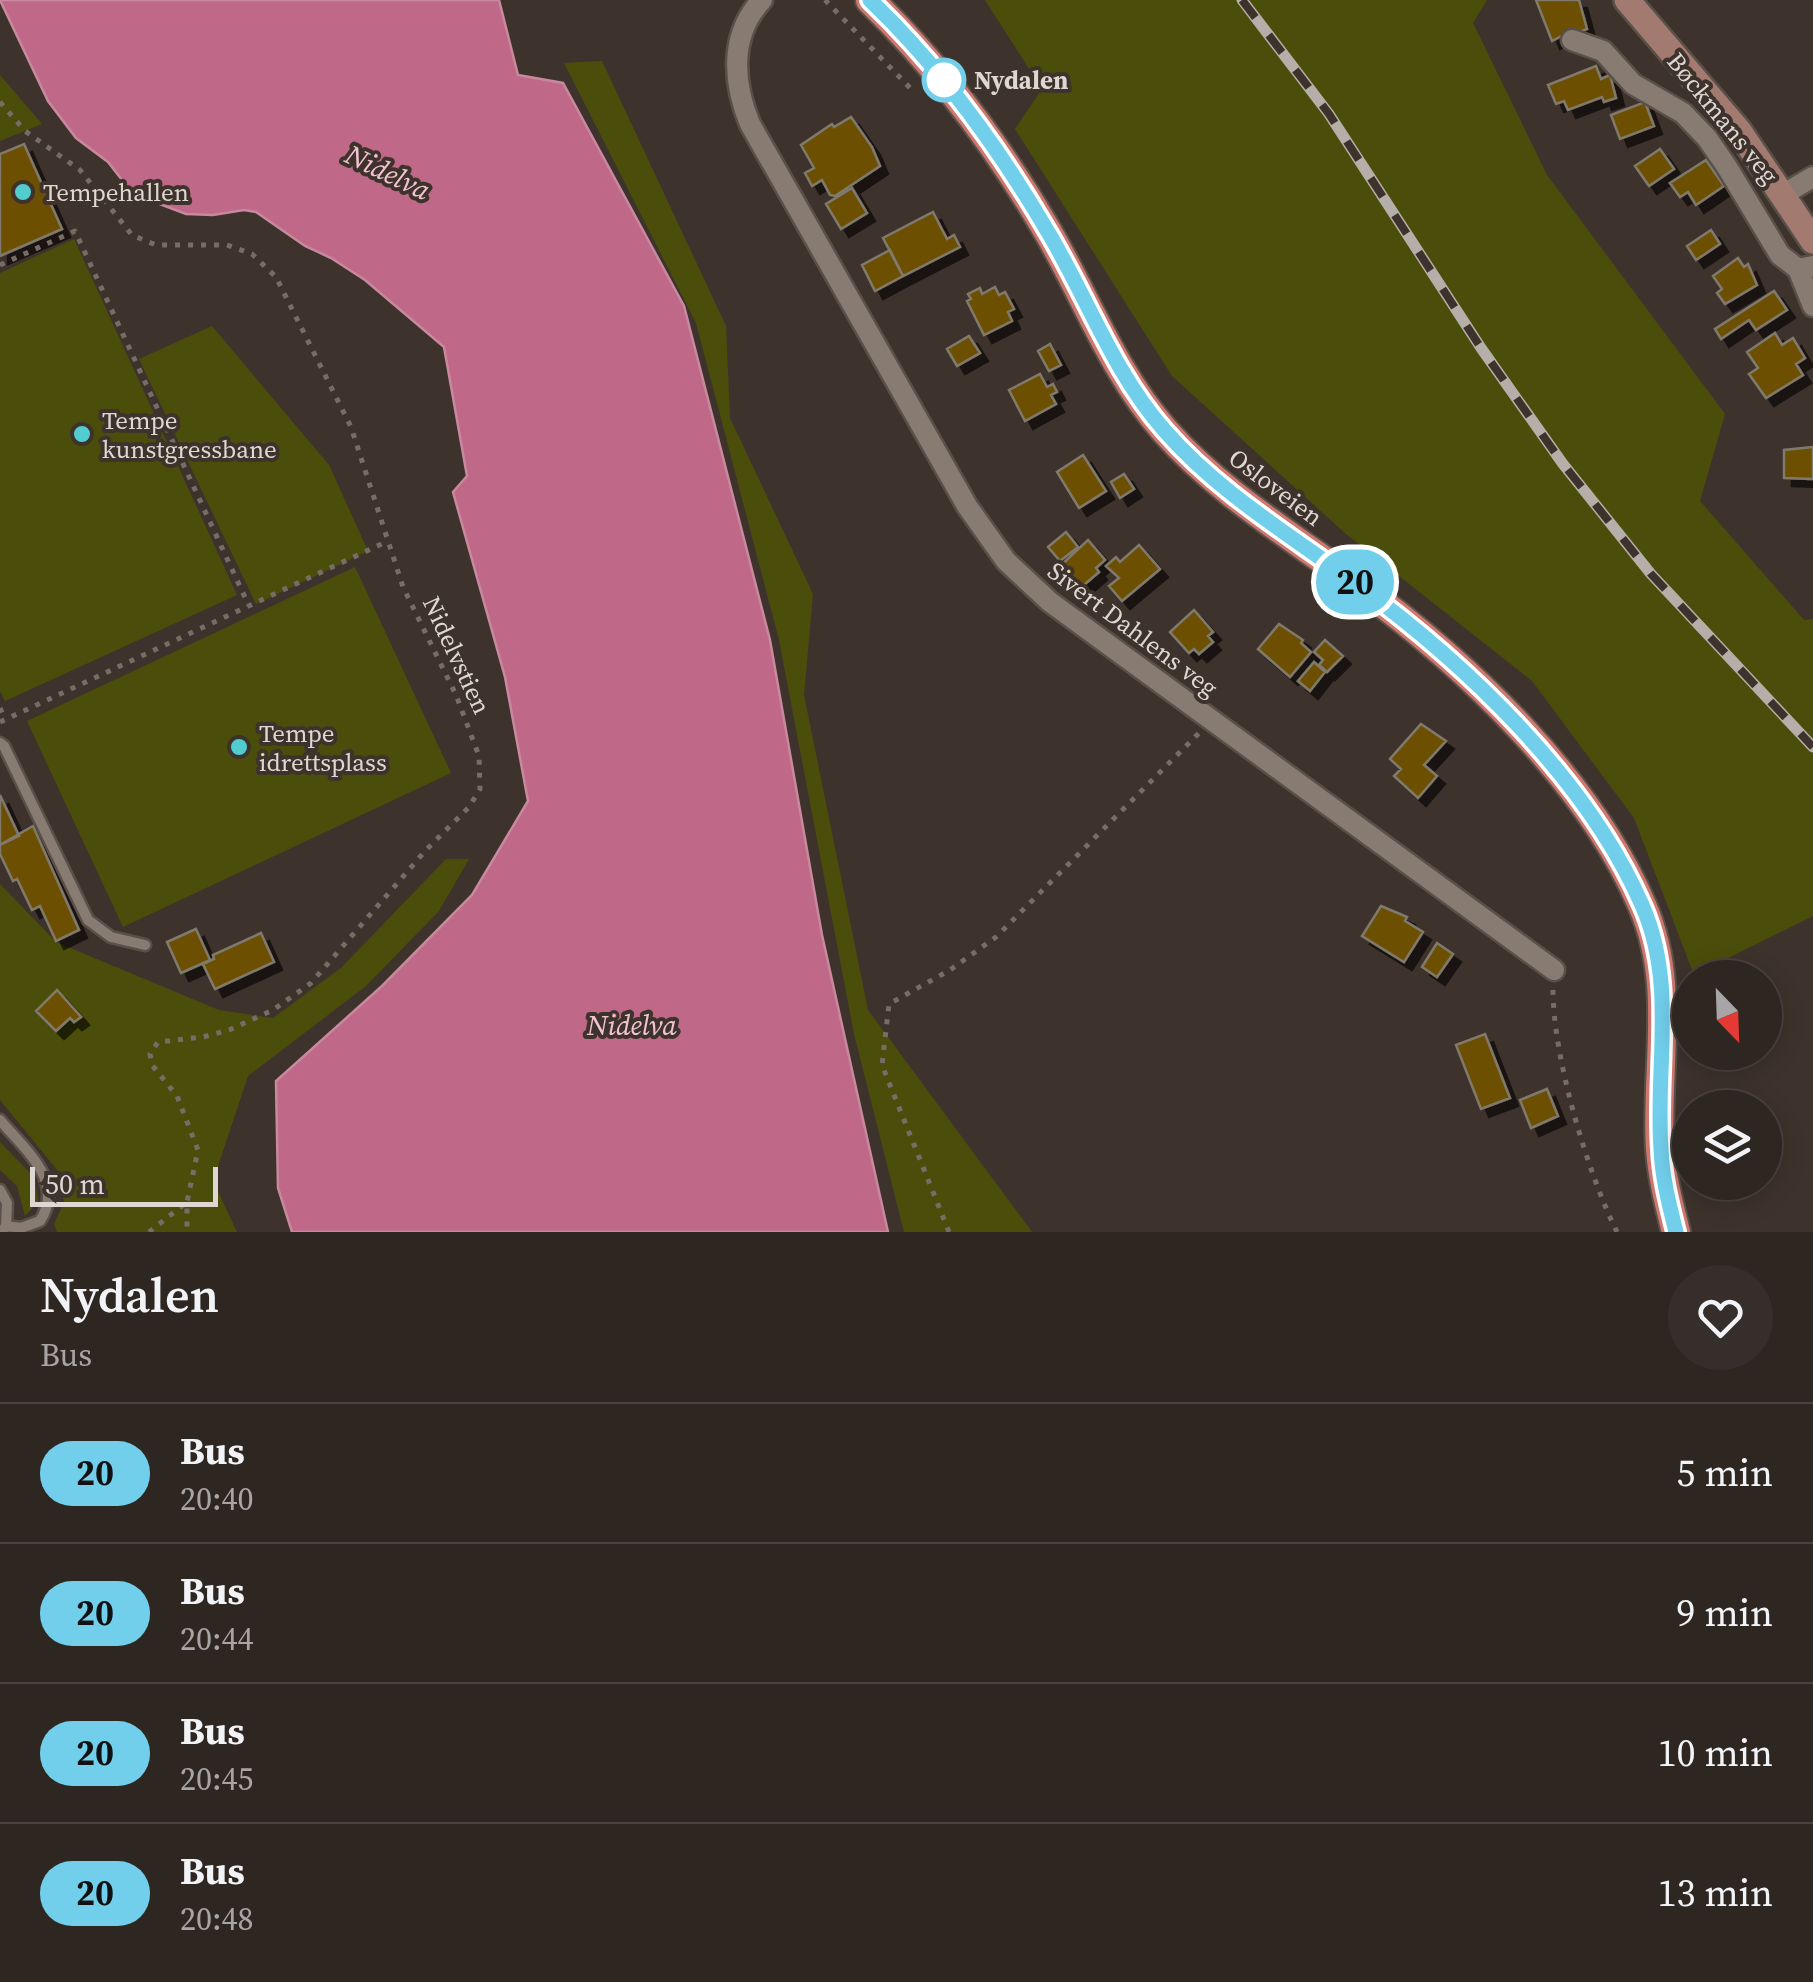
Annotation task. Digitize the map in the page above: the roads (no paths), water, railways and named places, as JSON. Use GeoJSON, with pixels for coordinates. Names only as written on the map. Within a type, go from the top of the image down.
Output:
{"type":"FeatureCollection","features":[{"type":"Feature","properties":{"kind":"highway","name":"Osloveien"},"geometry":{"type":"LineString","coordinates":[[870,0],[927,60],[997,152],[1050,234],[1110,352],[1164,430],[1205,471],[1253,510],[1358,585],[1466,672],[1559,774],[1607,840],[1643,906],[1658,956],[1664,1027],[1660,1146],[1676,1232]]}},
{"type":"Feature","properties":{"kind":"main road","name":"Bøckmans veg"},"geometry":{"type":"LineString","coordinates":[[1627,0],[1740,131],[1813,241]]}},
{"type":"Feature","properties":{"kind":"street","name":"Sivert Dahlens veg"},"geometry":{"type":"LineString","coordinates":[[762,0],[744,22],[740,36],[737,71],[743,107],[967,506],[1006,561],[1050,602],[1554,970]]}},
{"type":"Feature","properties":{"kind":"street"},"geometry":{"type":"LineString","coordinates":[[1572,40],[1603,51],[1634,84],[1683,113],[1707,138],[1780,255],[1806,267],[1813,306]]}},
{"type":"Feature","properties":{"kind":"street"},"geometry":{"type":"LineString","coordinates":[[1784,194],[1813,178]]}},
{"type":"Feature","properties":{"kind":"lane"},"geometry":{"type":"LineString","coordinates":[[0,743],[88,920],[111,938],[145,945]]}},
{"type":"Feature","properties":{"kind":"lane"},"geometry":{"type":"LineString","coordinates":[[0,1120],[48,1182],[50,1197],[40,1221],[4,1229],[8,1202],[0,1190]]}},
{"type":"Feature","properties":{"kind":"water","name":"Nidelva"},"geometry":{"type":"Polygon","coordinates":[[[0,0],[499,0],[518,75],[563,83],[684,306],[770,640],[822,935],[888,1232],[292,1232],[278,1188],[276,1081],[382,986],[472,895],[528,801],[505,677],[453,492],[467,476],[444,347],[365,280],[256,212],[186,214],[133,194],[108,162],[76,138],[48,101],[0,0]]]}},
{"type":"Feature","properties":{"kind":"railway"},"geometry":{"type":"LineString","coordinates":[[1242,0],[1329,114],[1481,348],[1563,464],[1651,574],[1813,747]]}},
{"type":"Feature","properties":{"kind":"place","name":"Nydalen"},"geometry":{"type":"Point","coordinates":[944,80]}},
{"type":"Feature","properties":{"kind":"place","name":"Tempehallen"},"geometry":{"type":"Point","coordinates":[23,192]}},
{"type":"Feature","properties":{"kind":"place","name":"Tempe kunstgressbane"},"geometry":{"type":"Point","coordinates":[82,434]}},
{"type":"Feature","properties":{"kind":"place","name":"Tempe idrettsplass"},"geometry":{"type":"Point","coordinates":[239,747]}}]}
